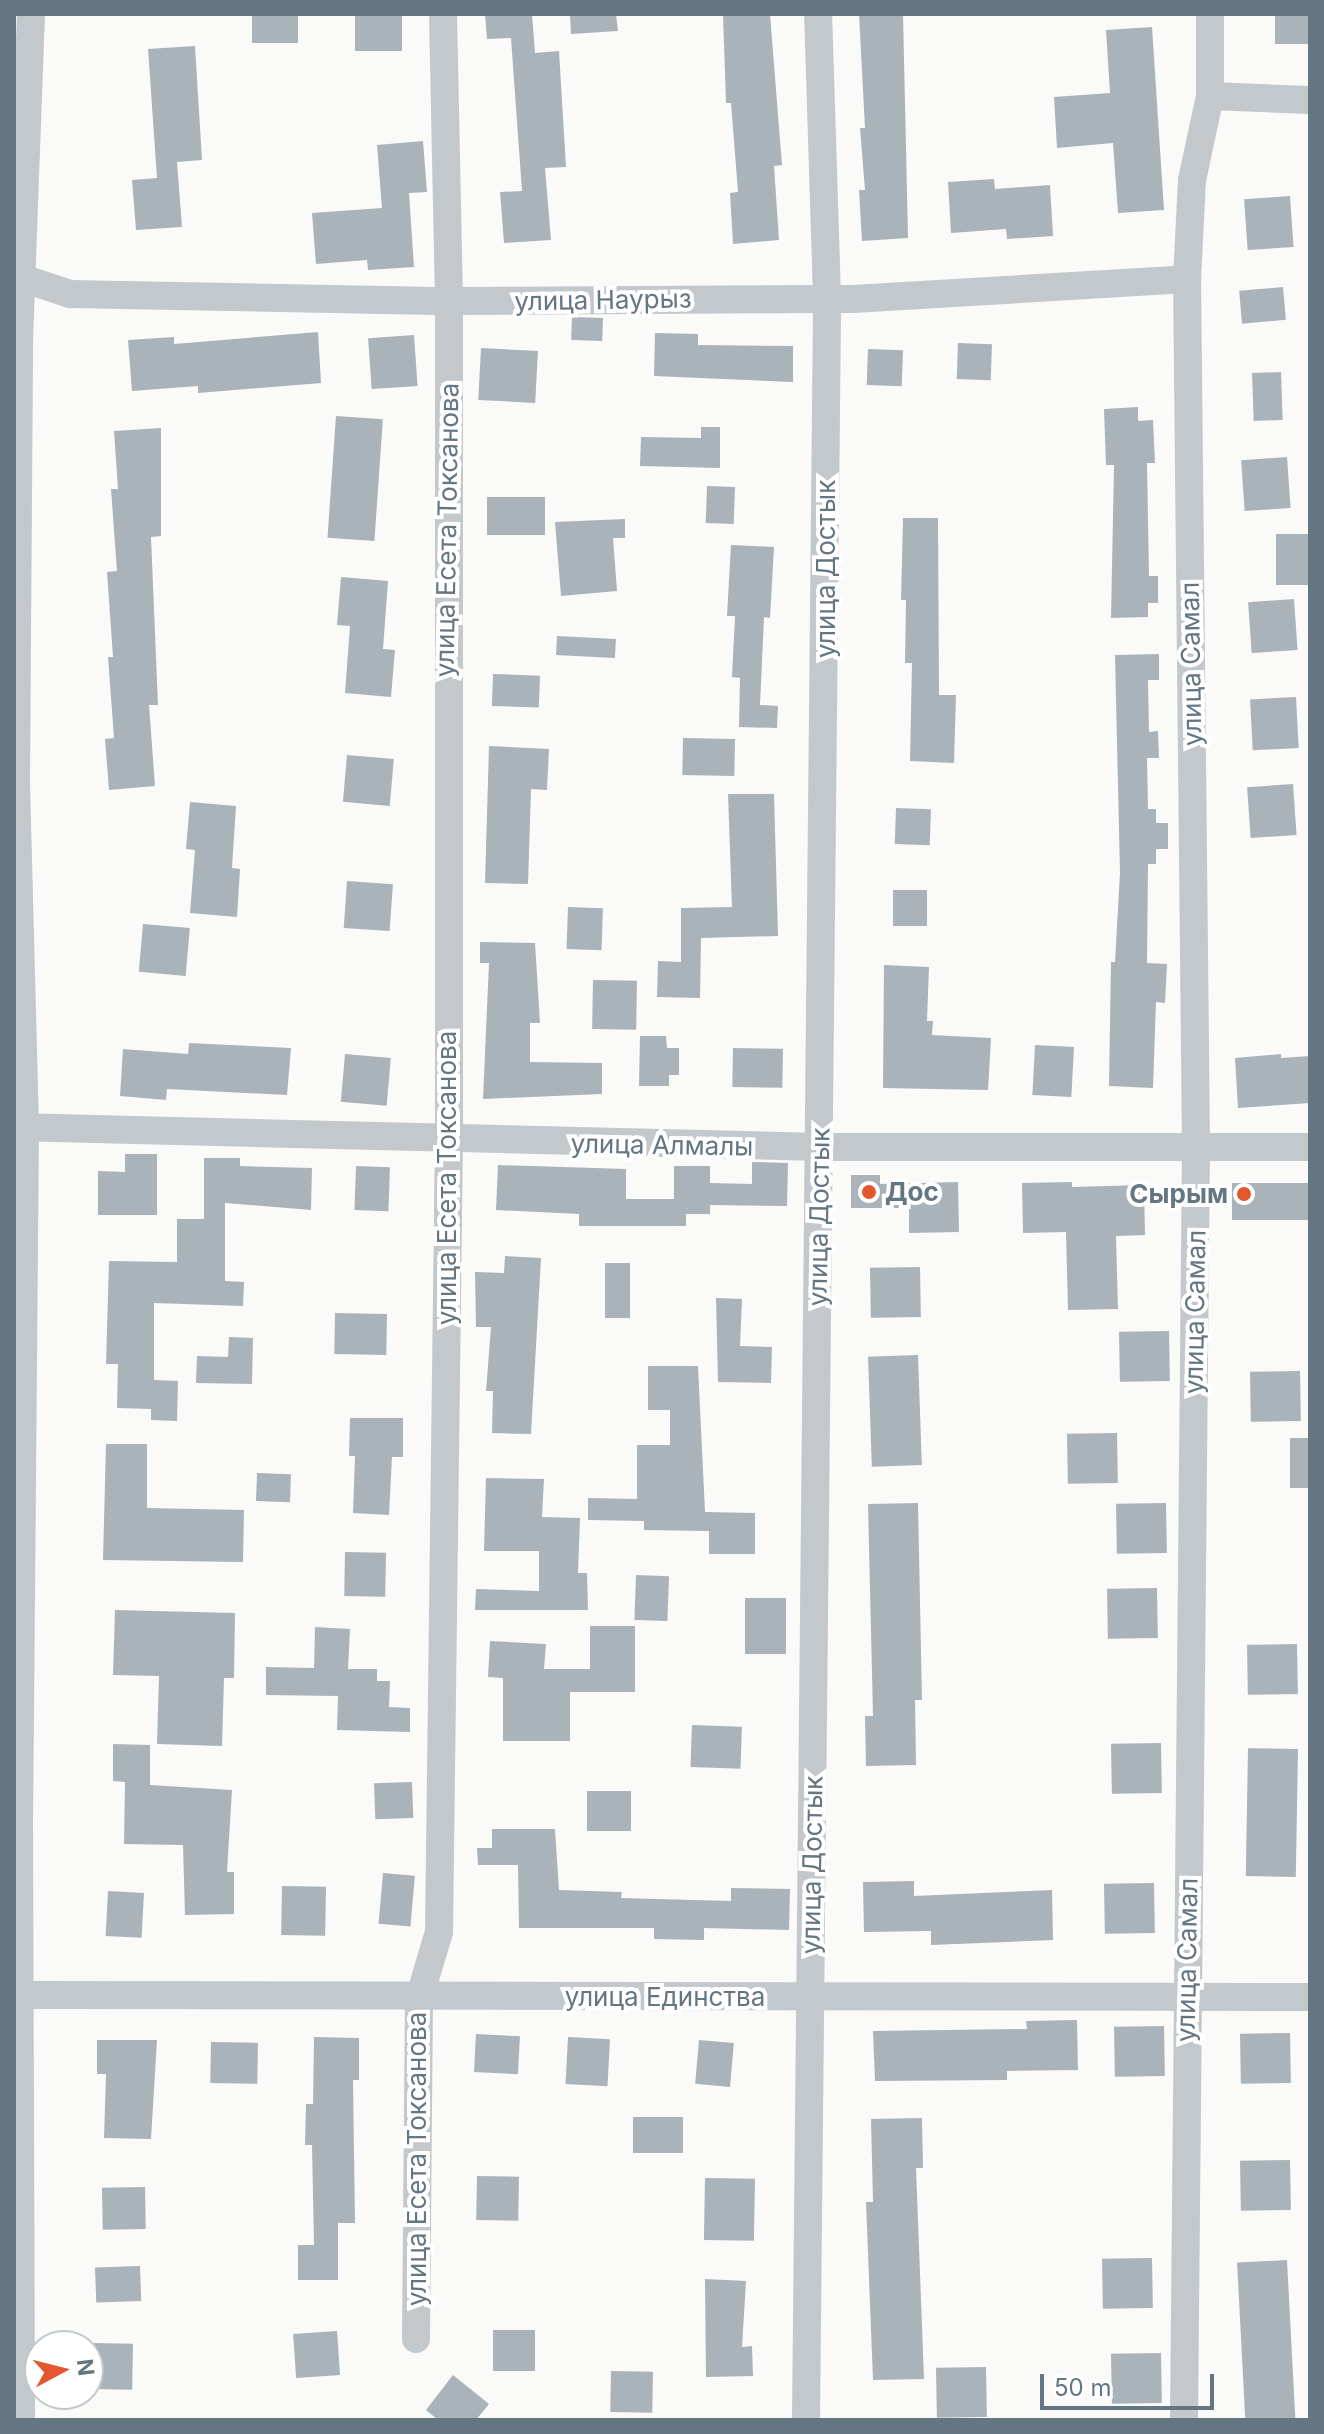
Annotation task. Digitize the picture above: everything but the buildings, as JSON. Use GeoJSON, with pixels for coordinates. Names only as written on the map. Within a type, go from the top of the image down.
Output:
{"type":"FeatureCollection","features":[{"type":"Feature","properties":{"kind":"street"},"geometry":{"type":"LineString","coordinates":[[21,2420],[21,1995],[16,1828],[19,1127],[15,782],[16,342],[22,278],[31,14]]}},
{"type":"Feature","properties":{"kind":"street","name":"улица Есета Токсанова"},"geometry":{"type":"LineString","coordinates":[[416,2339],[419,1999],[439,1932],[449,1141],[449,301],[443,14]]}},
{"type":"Feature","properties":{"kind":"street","name":"улица Достык"},"geometry":{"type":"LineString","coordinates":[[806,2420],[827,297],[818,14]]}},
{"type":"Feature","properties":{"kind":"street","name":"улица Самал"},"geometry":{"type":"LineString","coordinates":[[1184,2420],[1196,1147],[1187,279],[1192,180],[1210,96],[1210,14]]}},
{"type":"Feature","properties":{"kind":"street"},"geometry":{"type":"LineString","coordinates":[[1210,96],[1310,100]]}},
{"type":"Feature","properties":{"kind":"street","name":"улица Наурыз"},"geometry":{"type":"LineString","coordinates":[[22,278],[70,294],[449,301],[827,297],[1187,279]]}},
{"type":"Feature","properties":{"kind":"street","name":"улица Алмалы"},"geometry":{"type":"LineString","coordinates":[[19,1127],[449,1141],[820,1147],[1310,1147]]}},
{"type":"Feature","properties":{"kind":"street","name":"улица Единства"},"geometry":{"type":"LineString","coordinates":[[21,1995],[419,1999],[1187,1994],[1310,1997]]}},
{"type":"Feature","properties":{"kind":"place","name":"Дос"},"geometry":{"type":"Point","coordinates":[869,1192]}},
{"type":"Feature","properties":{"kind":"place","name":"Сырым"},"geometry":{"type":"Point","coordinates":[1244,1194]}}]}
